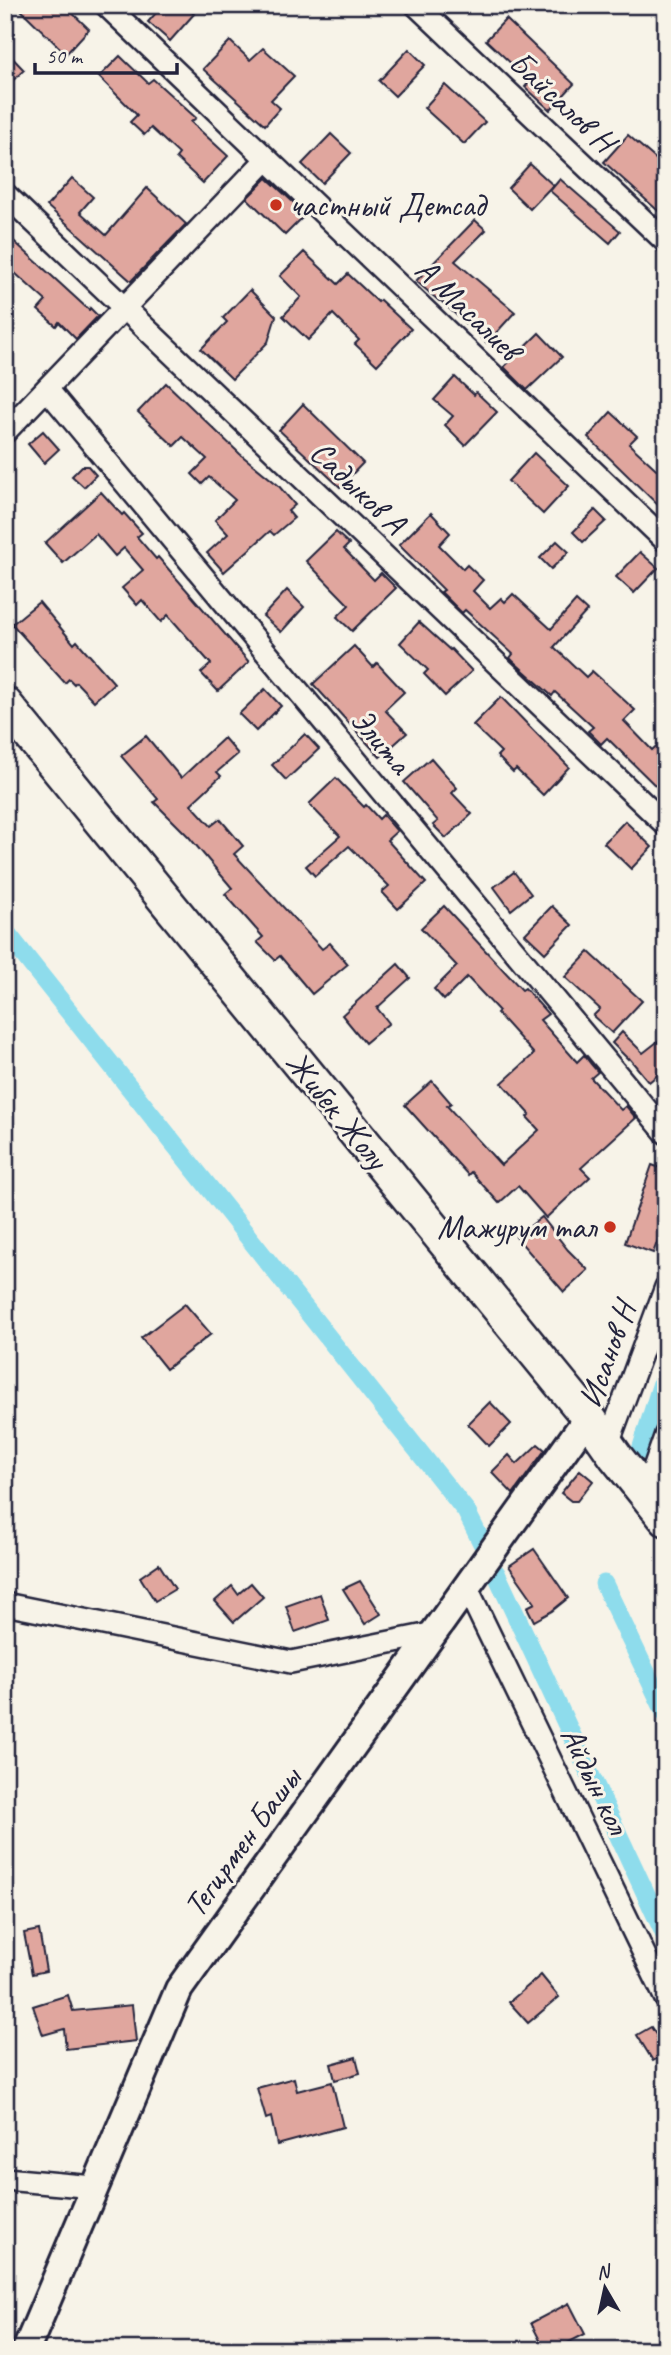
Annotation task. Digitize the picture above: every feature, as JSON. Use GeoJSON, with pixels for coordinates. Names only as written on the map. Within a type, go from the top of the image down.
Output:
{"type":"FeatureCollection","features":[{"type":"Feature","properties":{"kind":"main road","name":"Жибек Жолу"},"geometry":{"type":"LineString","coordinates":[[5,704],[589,1417],[607,1446],[656,1506]]}},
{"type":"Feature","properties":{"kind":"street","name":"А Масалиев"},"geometry":{"type":"LineString","coordinates":[[106,5],[666,541]]}},
{"type":"Feature","properties":{"kind":"street","name":"Байсалов Н"},"geometry":{"type":"LineString","coordinates":[[416,5],[666,242]]}},
{"type":"Feature","properties":{"kind":"street"},"geometry":{"type":"LineString","coordinates":[[5,432],[266,160]]}},
{"type":"Feature","properties":{"kind":"street","name":"Садыков А"},"geometry":{"type":"LineString","coordinates":[[5,194],[666,825]]}},
{"type":"Feature","properties":{"kind":"street","name":"Элита"},"geometry":{"type":"LineString","coordinates":[[47,389],[666,1133]]}},
{"type":"Feature","properties":{"kind":"street","name":"Исанов Н"},"geometry":{"type":"LineString","coordinates":[[607,1446],[666,1287]]}},
{"type":"Feature","properties":{"kind":"street","name":"Тегирмен Башы"},"geometry":{"type":"LineString","coordinates":[[26,2350],[180,1989],[589,1417]]}},
{"type":"Feature","properties":{"kind":"street"},"geometry":{"type":"LineString","coordinates":[[656,1506],[666,1434]]}},
{"type":"Feature","properties":{"kind":"street","name":"Айдын кол"},"geometry":{"type":"LineString","coordinates":[[467,1588],[666,1999]]}},
{"type":"Feature","properties":{"kind":"street"},"geometry":{"type":"LineString","coordinates":[[5,1604],[291,1662],[435,1633]]}},
{"type":"Feature","properties":{"kind":"street"},"geometry":{"type":"LineString","coordinates":[[5,2179],[94,2187]]}},
{"type":"Feature","properties":{"kind":"building"},"geometry":{"type":"Polygon","coordinates":[[[16,5],[64,5],[89,29],[66,54],[16,5]]]}},
{"type":"Feature","properties":{"kind":"building"},"geometry":{"type":"Polygon","coordinates":[[[163,5],[184,5],[194,14],[170,41],[148,22],[163,5]]]}},
{"type":"Feature","properties":{"kind":"building"},"geometry":{"type":"Polygon","coordinates":[[[506,19],[574,84],[550,110],[525,87],[530,81],[486,40],[506,19]]]}},
{"type":"Feature","properties":{"kind":"building"},"geometry":{"type":"Polygon","coordinates":[[[230,41],[250,60],[263,48],[294,76],[271,100],[280,108],[265,125],[203,69],[230,41]]]}},
{"type":"Feature","properties":{"kind":"building"},"geometry":{"type":"Polygon","coordinates":[[[409,49],[425,65],[395,96],[379,81],[409,49]]]}},
{"type":"Feature","properties":{"kind":"building"},"geometry":{"type":"Polygon","coordinates":[[[5,50],[24,70],[5,88],[5,50]]]}},
{"type":"Feature","properties":{"kind":"building"},"geometry":{"type":"Polygon","coordinates":[[[120,56],[148,83],[153,79],[196,118],[191,122],[228,156],[203,183],[176,158],[179,154],[151,128],[144,135],[130,122],[137,115],[99,77],[120,56]]]}},
{"type":"Feature","properties":{"kind":"building"},"geometry":{"type":"Polygon","coordinates":[[[445,85],[485,122],[464,144],[424,108],[445,85]]]}},
{"type":"Feature","properties":{"kind":"building"},"geometry":{"type":"Polygon","coordinates":[[[331,134],[351,153],[322,183],[302,164],[331,134]]]}},
{"type":"Feature","properties":{"kind":"building"},"geometry":{"type":"Polygon","coordinates":[[[628,135],[666,168],[666,218],[604,162],[628,135]]]}},
{"type":"Feature","properties":{"kind":"building"},"geometry":{"type":"Polygon","coordinates":[[[530,164],[553,185],[530,209],[508,188],[530,164]]]}},
{"type":"Feature","properties":{"kind":"building"},"geometry":{"type":"Polygon","coordinates":[[[72,178],[93,197],[80,212],[106,235],[147,188],[186,224],[131,281],[47,206],[72,178]]]}},
{"type":"Feature","properties":{"kind":"building","name":"частный Детсад"},"geometry":{"type":"Polygon","coordinates":[[[267,178],[306,214],[285,235],[247,198],[267,178]]]}},
{"type":"Feature","properties":{"kind":"building"},"geometry":{"type":"Polygon","coordinates":[[[560,179],[620,231],[610,243],[550,191],[560,179]]]}},
{"type":"Feature","properties":{"kind":"building"},"geometry":{"type":"Polygon","coordinates":[[[475,220],[486,230],[455,261],[515,312],[487,343],[416,281],[475,220]]]}},
{"type":"Feature","properties":{"kind":"building"},"geometry":{"type":"Polygon","coordinates":[[[5,233],[98,316],[76,339],[59,322],[56,326],[38,310],[46,301],[5,264],[5,233]]]}},
{"type":"Feature","properties":{"kind":"building"},"geometry":{"type":"Polygon","coordinates":[[[304,252],[338,284],[348,274],[411,329],[377,365],[355,344],[359,340],[333,314],[308,340],[283,316],[301,297],[280,276],[304,252]]]}},
{"type":"Feature","properties":{"kind":"building"},"geometry":{"type":"Polygon","coordinates":[[[250,290],[276,316],[268,342],[232,379],[201,349],[227,322],[223,318],[250,290]]]}},
{"type":"Feature","properties":{"kind":"building"},"geometry":{"type":"Polygon","coordinates":[[[539,333],[562,357],[527,390],[504,367],[539,333]]]}},
{"type":"Feature","properties":{"kind":"building"},"geometry":{"type":"Polygon","coordinates":[[[455,377],[497,412],[465,445],[445,425],[453,416],[434,400],[455,377]]]}},
{"type":"Feature","properties":{"kind":"building"},"geometry":{"type":"Polygon","coordinates":[[[166,383],[240,454],[278,485],[295,505],[288,511],[294,518],[274,535],[270,531],[224,572],[207,553],[228,534],[215,520],[235,500],[209,477],[202,484],[192,474],[207,459],[183,437],[174,446],[138,412],[166,383]]]}},
{"type":"Feature","properties":{"kind":"building"},"geometry":{"type":"Polygon","coordinates":[[[303,404],[363,463],[340,487],[279,430],[303,404]]]}},
{"type":"Feature","properties":{"kind":"building"},"geometry":{"type":"Polygon","coordinates":[[[611,412],[637,436],[629,444],[666,478],[666,513],[588,437],[611,412]]]}},
{"type":"Feature","properties":{"kind":"building"},"geometry":{"type":"Polygon","coordinates":[[[43,431],[59,449],[44,463],[28,444],[43,431]]]}},
{"type":"Feature","properties":{"kind":"building"},"geometry":{"type":"Polygon","coordinates":[[[534,453],[569,486],[543,514],[508,481],[534,453]]]}},
{"type":"Feature","properties":{"kind":"building"},"geometry":{"type":"Polygon","coordinates":[[[82,466],[88,466],[96,475],[84,487],[72,476],[82,466]]]}},
{"type":"Feature","properties":{"kind":"building"},"geometry":{"type":"Polygon","coordinates":[[[101,492],[142,533],[137,537],[156,559],[158,557],[249,662],[218,691],[201,673],[211,664],[168,615],[161,622],[142,600],[137,605],[122,588],[143,570],[124,548],[115,556],[96,534],[63,563],[45,543],[101,492]]]}},
{"type":"Feature","properties":{"kind":"building"},"geometry":{"type":"Polygon","coordinates":[[[595,510],[606,521],[583,542],[573,532],[595,510]]]}},
{"type":"Feature","properties":{"kind":"building"},"geometry":{"type":"Polygon","coordinates":[[[431,513],[450,533],[439,545],[463,569],[467,565],[483,580],[473,591],[490,608],[501,598],[505,602],[513,594],[551,629],[576,601],[587,611],[554,647],[586,677],[592,671],[635,710],[624,721],[652,750],[666,737],[666,796],[607,738],[601,744],[588,731],[593,727],[555,692],[552,696],[513,661],[510,658],[513,654],[465,610],[462,613],[441,592],[444,590],[399,545],[431,513]]]}},
{"type":"Feature","properties":{"kind":"building"},"geometry":{"type":"Polygon","coordinates":[[[336,532],[349,544],[344,549],[374,580],[381,573],[396,588],[352,631],[337,617],[349,605],[306,561],[336,532]]]}},
{"type":"Feature","properties":{"kind":"building"},"geometry":{"type":"Polygon","coordinates":[[[557,541],[569,552],[551,569],[540,558],[557,541]]]}},
{"type":"Feature","properties":{"kind":"building"},"geometry":{"type":"Polygon","coordinates":[[[640,552],[658,568],[634,593],[616,577],[640,552]]]}},
{"type":"Feature","properties":{"kind":"building"},"geometry":{"type":"Polygon","coordinates":[[[287,590],[304,607],[281,632],[263,616],[287,590]]]}},
{"type":"Feature","properties":{"kind":"building"},"geometry":{"type":"Polygon","coordinates":[[[39,602],[74,644],[77,641],[114,683],[94,701],[76,682],[74,684],[69,679],[65,683],[12,624],[39,602]]]}},
{"type":"Feature","properties":{"kind":"building"},"geometry":{"type":"Polygon","coordinates":[[[419,622],[472,671],[445,696],[424,674],[428,670],[400,643],[419,622]]]}},
{"type":"Feature","properties":{"kind":"building"},"geometry":{"type":"Polygon","coordinates":[[[354,646],[373,667],[377,663],[404,692],[385,710],[407,733],[380,757],[313,684],[354,646]]]}},
{"type":"Feature","properties":{"kind":"building"},"geometry":{"type":"Polygon","coordinates":[[[265,689],[281,706],[256,731],[239,714],[265,689]]]}},
{"type":"Feature","properties":{"kind":"building"},"geometry":{"type":"Polygon","coordinates":[[[501,697],[569,767],[543,795],[516,769],[513,772],[497,756],[501,752],[473,725],[501,697]]]}},
{"type":"Feature","properties":{"kind":"building"},"geometry":{"type":"Polygon","coordinates":[[[305,734],[319,749],[286,780],[272,765],[305,734]]]}},
{"type":"Feature","properties":{"kind":"building"},"geometry":{"type":"Polygon","coordinates":[[[146,736],[181,778],[224,738],[238,754],[217,772],[221,776],[191,804],[211,826],[220,819],[243,846],[234,854],[322,949],[330,943],[348,964],[312,994],[280,956],[275,960],[257,942],[263,937],[225,894],[232,888],[189,837],[154,802],[158,799],[121,756],[146,736]]]}},
{"type":"Feature","properties":{"kind":"building"},"geometry":{"type":"Polygon","coordinates":[[[431,758],[457,788],[452,793],[472,814],[446,838],[433,825],[438,821],[404,782],[431,758]]]}},
{"type":"Feature","properties":{"kind":"building"},"geometry":{"type":"Polygon","coordinates":[[[336,778],[364,807],[366,805],[379,819],[383,815],[397,831],[387,840],[426,883],[398,909],[382,892],[389,886],[349,846],[315,876],[306,866],[340,836],[309,804],[336,778]]]}},
{"type":"Feature","properties":{"kind":"building"},"geometry":{"type":"Polygon","coordinates":[[[625,821],[652,847],[631,869],[604,843],[625,821]]]}},
{"type":"Feature","properties":{"kind":"building"},"geometry":{"type":"Polygon","coordinates":[[[514,872],[531,894],[511,910],[494,887],[514,872]]]}},
{"type":"Feature","properties":{"kind":"building"},"geometry":{"type":"Polygon","coordinates":[[[444,906],[548,1014],[540,1020],[577,1062],[584,1055],[598,1072],[591,1078],[621,1110],[626,1106],[636,1118],[581,1168],[590,1177],[546,1218],[518,1186],[499,1203],[471,1172],[468,1175],[405,1105],[432,1081],[451,1103],[447,1106],[501,1165],[539,1130],[527,1117],[530,1114],[502,1083],[534,1054],[467,977],[444,1000],[434,989],[457,966],[421,928],[444,906]]]}},
{"type":"Feature","properties":{"kind":"building"},"geometry":{"type":"Polygon","coordinates":[[[552,906],[572,925],[545,953],[525,934],[552,906]]]}},
{"type":"Feature","properties":{"kind":"building"},"geometry":{"type":"Polygon","coordinates":[[[589,952],[642,1001],[612,1033],[593,1016],[600,1009],[565,977],[589,952]]]}},
{"type":"Feature","properties":{"kind":"building"},"geometry":{"type":"Polygon","coordinates":[[[398,964],[410,978],[377,1008],[389,1023],[365,1043],[342,1015],[398,964]]]}},
{"type":"Feature","properties":{"kind":"building"},"geometry":{"type":"Polygon","coordinates":[[[622,1032],[643,1053],[666,1035],[666,1068],[649,1082],[612,1043],[622,1032]]]}},
{"type":"Feature","properties":{"kind":"building"},"geometry":{"type":"Polygon","coordinates":[[[652,1165],[666,1170],[666,1219],[653,1253],[625,1243],[652,1165]]]}},
{"type":"Feature","properties":{"kind":"building"},"geometry":{"type":"Polygon","coordinates":[[[542,1217],[588,1270],[564,1292],[516,1237],[542,1217]]]}},
{"type":"Feature","properties":{"kind":"building"},"geometry":{"type":"Polygon","coordinates":[[[185,1304],[211,1334],[166,1369],[141,1338],[185,1304]]]}},
{"type":"Feature","properties":{"kind":"building"},"geometry":{"type":"Polygon","coordinates":[[[490,1402],[511,1424],[489,1446],[468,1424],[490,1402]]]}},
{"type":"Feature","properties":{"kind":"building"},"geometry":{"type":"Polygon","coordinates":[[[538,1444],[545,1450],[513,1494],[492,1472],[509,1455],[517,1464],[538,1444]]]}},
{"type":"Feature","properties":{"kind":"building"},"geometry":{"type":"Polygon","coordinates":[[[580,1470],[593,1481],[577,1501],[571,1501],[561,1493],[580,1470]]]}},
{"type":"Feature","properties":{"kind":"building"},"geometry":{"type":"Polygon","coordinates":[[[534,1549],[568,1598],[534,1621],[527,1607],[535,1603],[509,1566],[534,1549]]]}},
{"type":"Feature","properties":{"kind":"building"},"geometry":{"type":"Polygon","coordinates":[[[159,1564],[175,1589],[155,1601],[140,1577],[159,1564]]]}},
{"type":"Feature","properties":{"kind":"building"},"geometry":{"type":"Polygon","coordinates":[[[360,1581],[381,1614],[365,1624],[343,1589],[360,1581]]]}},
{"type":"Feature","properties":{"kind":"building"},"geometry":{"type":"Polygon","coordinates":[[[251,1583],[263,1597],[234,1622],[215,1601],[232,1586],[238,1594],[251,1583]]]}},
{"type":"Feature","properties":{"kind":"building"},"geometry":{"type":"Polygon","coordinates":[[[320,1594],[329,1620],[295,1632],[286,1606],[320,1594]]]}},
{"type":"Feature","properties":{"kind":"building"},"geometry":{"type":"Polygon","coordinates":[[[39,1930],[46,1971],[32,1974],[24,1933],[39,1930]]]}},
{"type":"Feature","properties":{"kind":"building"},"geometry":{"type":"Polygon","coordinates":[[[541,1975],[559,1997],[528,2023],[509,2002],[541,1975]]]}},
{"type":"Feature","properties":{"kind":"building"},"geometry":{"type":"Polygon","coordinates":[[[68,1995],[73,2011],[132,2005],[136,2041],[66,2049],[64,2029],[43,2035],[33,2006],[68,1995]]]}},
{"type":"Feature","properties":{"kind":"building"},"geometry":{"type":"Polygon","coordinates":[[[651,2027],[666,2050],[666,2054],[653,2061],[637,2035],[651,2027]]]}},
{"type":"Feature","properties":{"kind":"building"},"geometry":{"type":"Polygon","coordinates":[[[356,2057],[360,2073],[335,2080],[331,2064],[356,2057]]]}},
{"type":"Feature","properties":{"kind":"building"},"geometry":{"type":"Polygon","coordinates":[[[294,2078],[297,2091],[332,2082],[343,2127],[277,2145],[271,2117],[266,2119],[257,2088],[294,2078]]]}},
{"type":"Feature","properties":{"kind":"building"},"geometry":{"type":"Polygon","coordinates":[[[569,2303],[585,2334],[554,2350],[545,2350],[531,2323],[569,2303]]]}},
{"type":"Feature","properties":{"kind":"waterway"},"geometry":{"type":"LineString","coordinates":[[5,931],[466,1511],[482,1543]]}},
{"type":"Feature","properties":{"kind":"waterway"},"geometry":{"type":"LineString","coordinates":[[641,1450],[666,1370]]}},
{"type":"Feature","properties":{"kind":"waterway"},"geometry":{"type":"LineString","coordinates":[[496,1573],[666,1937]]}},
{"type":"Feature","properties":{"kind":"waterway"},"geometry":{"type":"LineString","coordinates":[[604,1584],[666,1714]]}},
{"type":"Feature","properties":{"kind":"place","name":"частный Детсад"},"geometry":{"type":"Point","coordinates":[276,205]}},
{"type":"Feature","properties":{"kind":"place","name":"Мажурум тал"},"geometry":{"type":"Point","coordinates":[610,1227]}}]}
